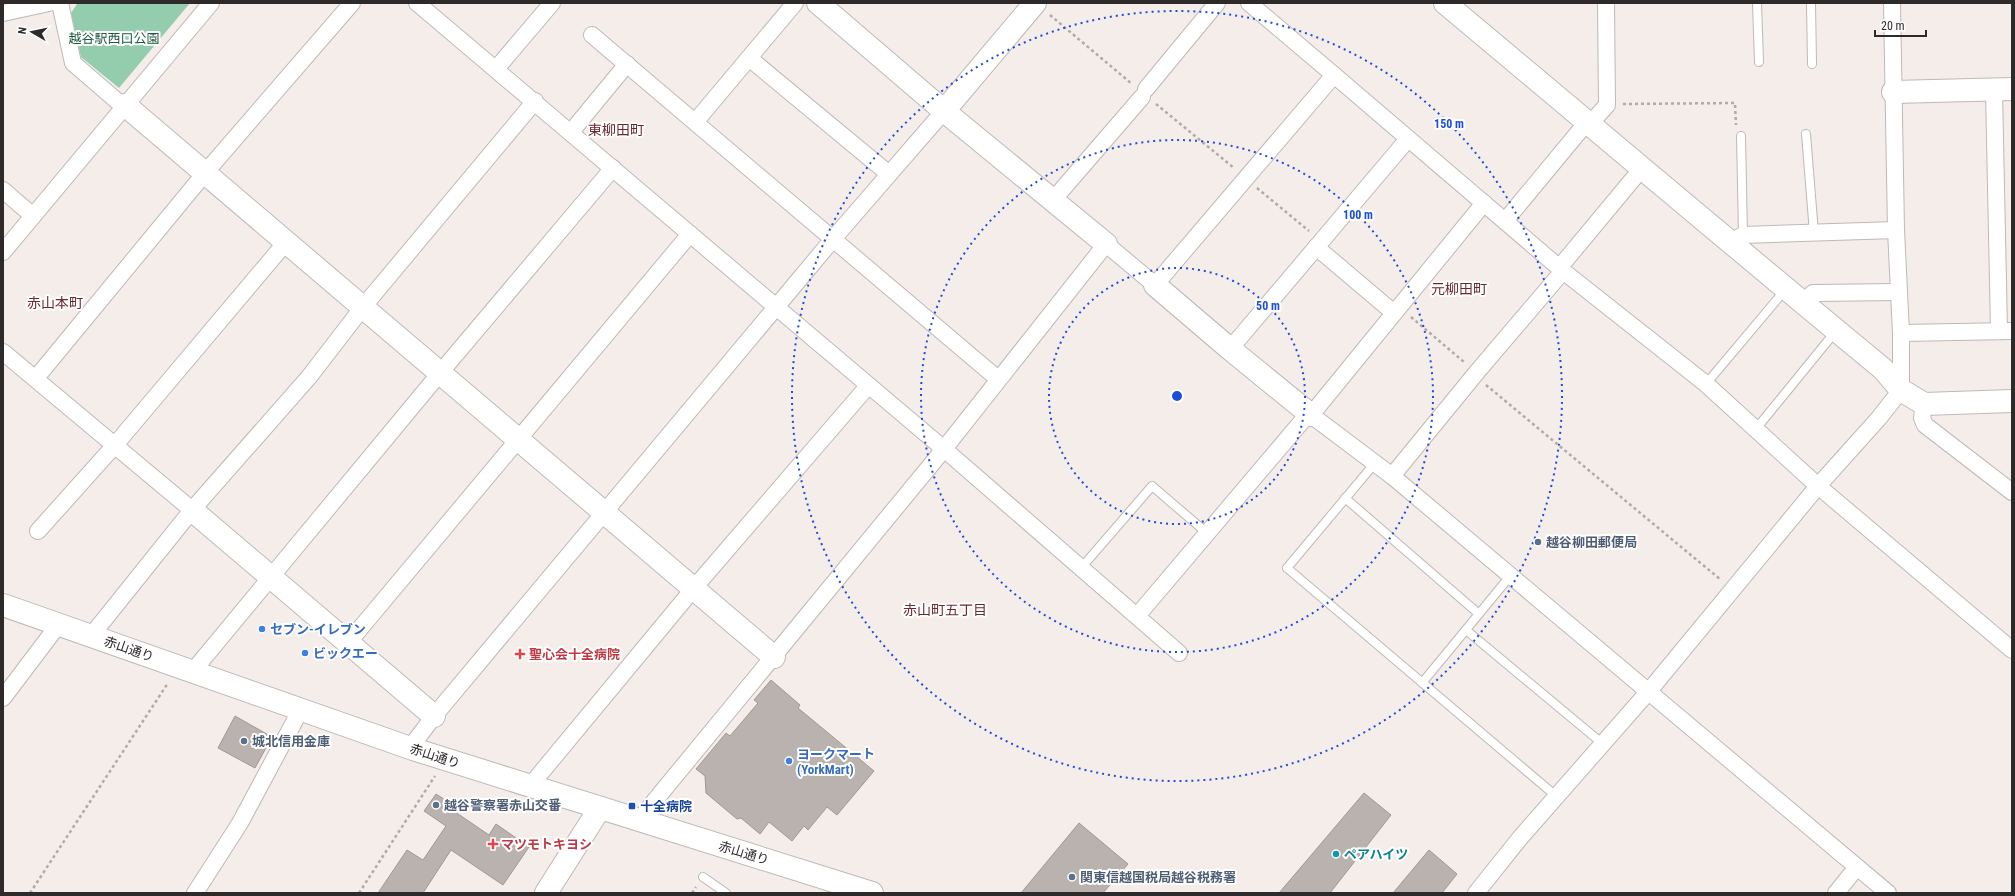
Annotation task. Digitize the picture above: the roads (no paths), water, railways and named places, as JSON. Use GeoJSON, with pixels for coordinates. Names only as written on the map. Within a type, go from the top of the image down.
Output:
{"type":"FeatureCollection","features":[{"type":"Feature","properties":{"kind":"street"},"geometry":{"type":"LineString","coordinates":[[3,13],[49,3]]}},
{"type":"Feature","properties":{"kind":"street"},"geometry":{"type":"LineString","coordinates":[[60,3],[73,63],[287,241],[518,441],[606,512],[774,657]]}},
{"type":"Feature","properties":{"kind":"street"},"geometry":{"type":"LineString","coordinates":[[3,252],[211,3]]}},
{"type":"Feature","properties":{"kind":"street"},"geometry":{"type":"LineString","coordinates":[[36,378],[205,173],[352,3]]}},
{"type":"Feature","properties":{"kind":"street"},"geometry":{"type":"LineString","coordinates":[[417,3],[535,101],[868,386],[944,449],[1082,567],[1179,653]]}},
{"type":"Feature","properties":{"kind":"street"},"geometry":{"type":"LineString","coordinates":[[496,69],[552,3]]}},
{"type":"Feature","properties":{"kind":"street"},"geometry":{"type":"LineString","coordinates":[[696,121],[795,3]]}},
{"type":"Feature","properties":{"kind":"street"},"geometry":{"type":"LineString","coordinates":[[818,3],[1230,349],[1310,414],[1392,476],[1888,893]]}},
{"type":"Feature","properties":{"kind":"street"},"geometry":{"type":"LineString","coordinates":[[414,749],[416,740],[434,716],[777,308],[833,239],[1035,3]]}},
{"type":"Feature","properties":{"kind":"street"},"geometry":{"type":"LineString","coordinates":[[1053,200],[1145,94],[1217,3]]}},
{"type":"Feature","properties":{"kind":"street"},"geometry":{"type":"LineString","coordinates":[[1249,3],[1561,270],[1706,384],[1818,486],[2012,650]]}},
{"type":"Feature","properties":{"kind":"street"},"geometry":{"type":"LineString","coordinates":[[1445,3],[1643,168],[1737,240],[1786,288],[1883,369],[1901,390],[1924,404],[2012,401]]}},
{"type":"Feature","properties":{"kind":"street"},"geometry":{"type":"LineString","coordinates":[[1505,221],[1606,104],[1606,3]]}},
{"type":"Feature","properties":{"kind":"street"},"geometry":{"type":"LineString","coordinates":[[1476,893],[1520,838],[1649,691],[1818,486],[1901,390],[1901,333],[1896,230],[1892,3]]}},
{"type":"Feature","properties":{"kind":"street"},"geometry":{"type":"LineString","coordinates":[[592,35],[696,121],[998,379]]}},
{"type":"Feature","properties":{"kind":"street"},"geometry":{"type":"LineString","coordinates":[[749,58],[889,174]]}},
{"type":"Feature","properties":{"kind":"street"},"geometry":{"type":"LineString","coordinates":[[571,132],[627,64]]}},
{"type":"Feature","properties":{"kind":"street"},"geometry":{"type":"LineString","coordinates":[[1155,285],[1334,75]]}},
{"type":"Feature","properties":{"kind":"street"},"geometry":{"type":"LineString","coordinates":[[1893,92],[2003,90],[2005,331],[1901,333]]}},
{"type":"Feature","properties":{"kind":"street"},"geometry":{"type":"LineString","coordinates":[[91,636],[192,510],[309,377],[363,307],[535,101]]}},
{"type":"Feature","properties":{"kind":"street"},"geometry":{"type":"LineString","coordinates":[[1230,349],[1408,139]]}},
{"type":"Feature","properties":{"kind":"street"},"geometry":{"type":"LineString","coordinates":[[186,669],[272,577],[440,373],[613,168]]}},
{"type":"Feature","properties":{"kind":"street"},"geometry":{"type":"LineString","coordinates":[[1392,476],[1643,168]]}},
{"type":"Feature","properties":{"kind":"street"},"geometry":{"type":"LineString","coordinates":[[3,190],[33,216]]}},
{"type":"Feature","properties":{"kind":"street"},"geometry":{"type":"LineString","coordinates":[[1137,616],[1310,414],[1484,203]]}},
{"type":"Feature","properties":{"kind":"street"},"geometry":{"type":"LineString","coordinates":[[1737,240],[1814,233],[1896,230]]}},
{"type":"Feature","properties":{"kind":"street"},"geometry":{"type":"LineString","coordinates":[[348,643],[690,234]]}},
{"type":"Feature","properties":{"kind":"street"},"geometry":{"type":"LineString","coordinates":[[38,531],[115,445],[287,241]]}},
{"type":"Feature","properties":{"kind":"street"},"geometry":{"type":"LineString","coordinates":[[638,821],[944,449],[1106,244]]}},
{"type":"Feature","properties":{"kind":"street"},"geometry":{"type":"LineString","coordinates":[[1319,244],[1397,310]]}},
{"type":"Feature","properties":{"kind":"street"},"geometry":{"type":"LineString","coordinates":[[1803,302],[1813,293],[1900,292]]}},
{"type":"Feature","properties":{"kind":"street"},"geometry":{"type":"LineString","coordinates":[[3,352],[36,378],[272,577],[434,716]]}},
{"type":"Feature","properties":{"kind":"street"},"geometry":{"type":"LineString","coordinates":[[530,786],[694,588],[868,386]]}},
{"type":"Feature","properties":{"kind":"street"},"geometry":{"type":"LineString","coordinates":[[1924,404],[1922,418],[1925,425],[2012,492]]}},
{"type":"Feature","properties":{"kind":"street","name":"赤山通り"},"geometry":{"type":"LineString","coordinates":[[3,605],[414,749],[847,889],[872,893]]}},
{"type":"Feature","properties":{"kind":"street"},"geometry":{"type":"LineString","coordinates":[[3,698],[58,624]]}},
{"type":"Feature","properties":{"kind":"street"},"geometry":{"type":"LineString","coordinates":[[195,893],[240,823],[301,709]]}},
{"type":"Feature","properties":{"kind":"street"},"geometry":{"type":"LineString","coordinates":[[546,893],[600,808]]}},
{"type":"Feature","properties":{"kind":"street"},"geometry":{"type":"LineString","coordinates":[[1836,893],[1857,868]]}},
{"type":"Feature","properties":{"kind":"lane"},"geometry":{"type":"LineString","coordinates":[[1757,3],[1759,62]]}},
{"type":"Feature","properties":{"kind":"lane"},"geometry":{"type":"LineString","coordinates":[[1811,3],[1812,64]]}},
{"type":"Feature","properties":{"kind":"lane"},"geometry":{"type":"LineString","coordinates":[[1806,134],[1814,233]]}},
{"type":"Feature","properties":{"kind":"lane"},"geometry":{"type":"LineString","coordinates":[[1737,240],[1741,136]]}},
{"type":"Feature","properties":{"kind":"lane"},"geometry":{"type":"LineString","coordinates":[[1706,384],[1786,288]]}},
{"type":"Feature","properties":{"kind":"lane"},"geometry":{"type":"LineString","coordinates":[[1756,429],[1836,330]]}},
{"type":"Feature","properties":{"kind":"lane"},"geometry":{"type":"LineString","coordinates":[[1375,463],[1287,568],[1556,796]]}},
{"type":"Feature","properties":{"kind":"lane"},"geometry":{"type":"LineString","coordinates":[[1082,567],[1152,486],[1207,533]]}},
{"type":"Feature","properties":{"kind":"lane"},"geometry":{"type":"LineString","coordinates":[[1345,498],[1479,614]]}},
{"type":"Feature","properties":{"kind":"lane"},"geometry":{"type":"LineString","coordinates":[[1422,683],[1511,575]]}},
{"type":"Feature","properties":{"kind":"lane"},"geometry":{"type":"LineString","coordinates":[[1466,630],[1603,744]]}},
{"type":"Feature","properties":{"kind":"lane"},"geometry":{"type":"LineString","coordinates":[[702,877],[726,893]]}},
{"type":"Feature","properties":{"kind":"place","name":"越谷柳田郵便局"},"geometry":{"type":"Point","coordinates":[1538,542]}},
{"type":"Feature","properties":{"kind":"place","name":"セブン-イレブン"},"geometry":{"type":"Point","coordinates":[262,629]}},
{"type":"Feature","properties":{"kind":"place","name":"ビックエー"},"geometry":{"type":"Point","coordinates":[305,653]}},
{"type":"Feature","properties":{"kind":"place","name":"聖心会十全病院"},"geometry":{"type":"Point","coordinates":[520,654]}},
{"type":"Feature","properties":{"kind":"place","name":"城北信用金庫"},"geometry":{"type":"Point","coordinates":[244,741]}},
{"type":"Feature","properties":{"kind":"place","name":"ヨークマート (YorkMart)"},"geometry":{"type":"Point","coordinates":[789,761]}},
{"type":"Feature","properties":{"kind":"place","name":"越谷警察署赤山交番"},"geometry":{"type":"Point","coordinates":[436,805]}},
{"type":"Feature","properties":{"kind":"place","name":"十全病院"},"geometry":{"type":"Point","coordinates":[632,806]}},
{"type":"Feature","properties":{"kind":"place","name":"マツモトキヨシ"},"geometry":{"type":"Point","coordinates":[493,844]}},
{"type":"Feature","properties":{"kind":"place","name":"ペアハイツ"},"geometry":{"type":"Point","coordinates":[1336,854]}},
{"type":"Feature","properties":{"kind":"place","name":"関東信越国税局越谷税務署"},"geometry":{"type":"Point","coordinates":[1072,877]}},
{"type":"Feature","properties":{"kind":"district","name":"東柳田町"},"geometry":{"type":"Point","coordinates":[616,130]}},
{"type":"Feature","properties":{"kind":"district","name":"元柳田町"},"geometry":{"type":"Point","coordinates":[1459,289]}},
{"type":"Feature","properties":{"kind":"district","name":"赤山本町"},"geometry":{"type":"Point","coordinates":[55,303]}},
{"type":"Feature","properties":{"kind":"district","name":"赤山町五丁目"},"geometry":{"type":"Point","coordinates":[945,610]}},
{"type":"Feature","properties":{"kind":"park label","name":"越谷駅西口公園"},"geometry":{"type":"Point","coordinates":[114,38]}}]}
